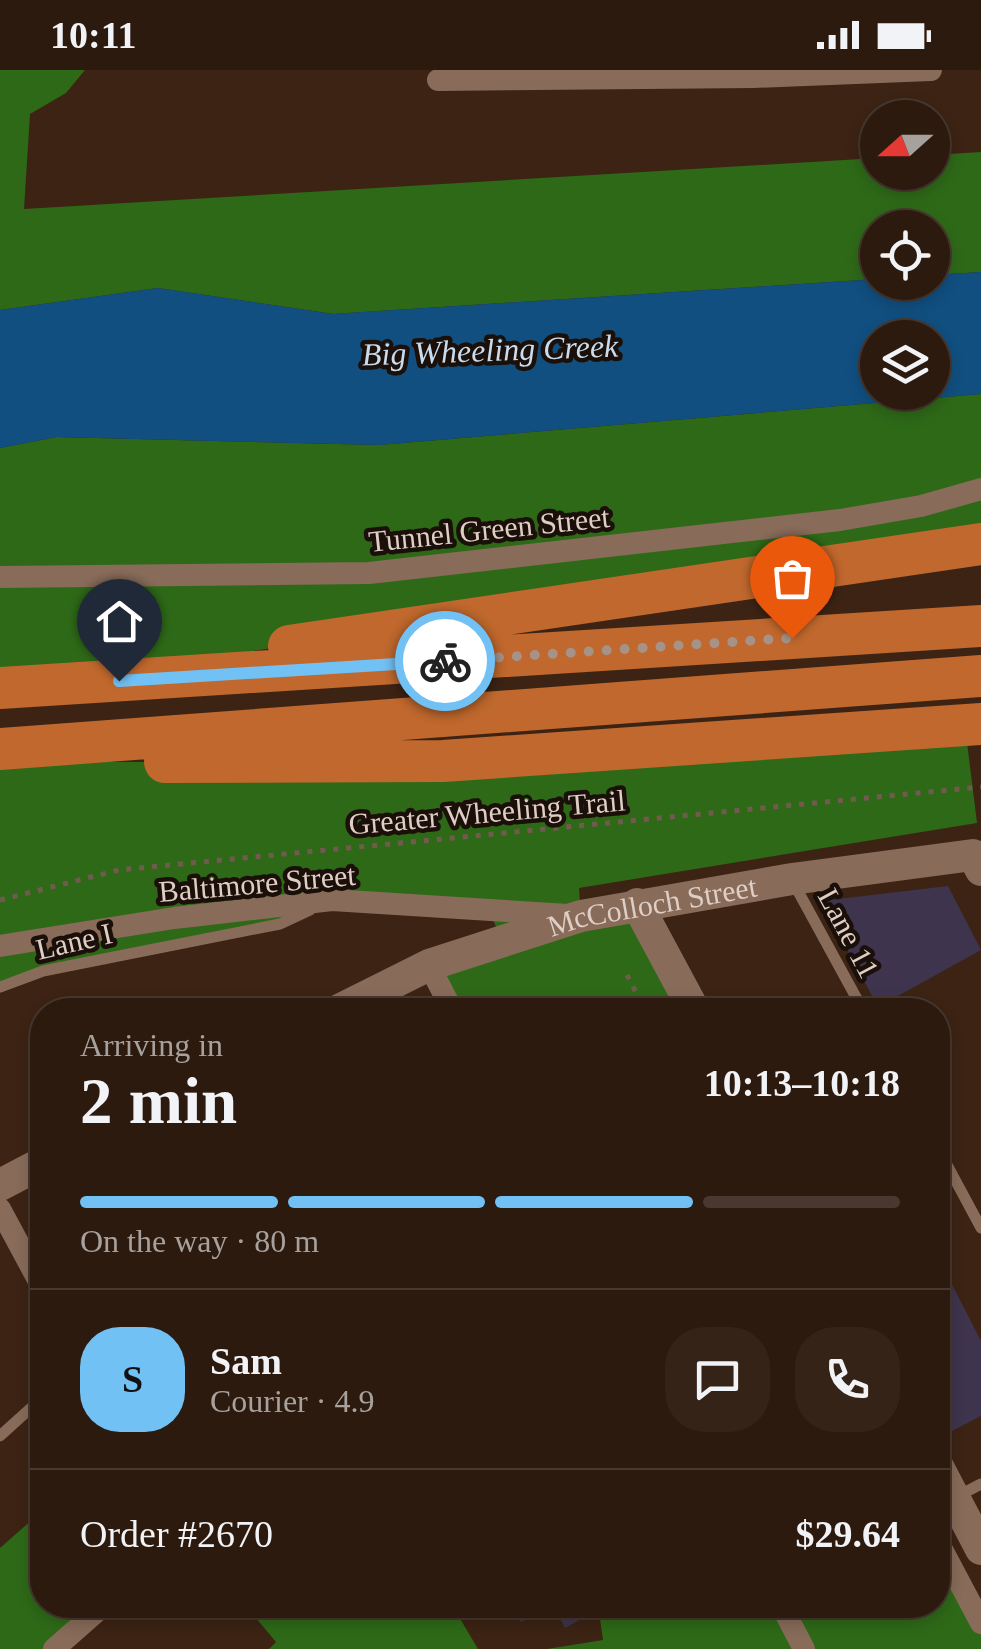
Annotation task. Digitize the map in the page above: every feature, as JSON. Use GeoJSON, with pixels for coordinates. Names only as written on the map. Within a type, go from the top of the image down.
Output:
{"type":"FeatureCollection","features":[{"type":"Feature","properties":{"kind":"highway"},"geometry":{"type":"LineString","coordinates":[[5,688],[981,544]]}},
{"type":"Feature","properties":{"kind":"highway"},"geometry":{"type":"LineString","coordinates":[[5,688],[981,626]]}},
{"type":"Feature","properties":{"kind":"highway"},"geometry":{"type":"LineString","coordinates":[[0,749],[981,676]]}},
{"type":"Feature","properties":{"kind":"highway"},"geometry":{"type":"LineString","coordinates":[[0,762],[443,761],[981,724]]}},
{"type":"Feature","properties":{"kind":"street"},"geometry":{"type":"LineString","coordinates":[[438,80],[754,77],[931,70]]}},
{"type":"Feature","properties":{"kind":"street","name":"Tunnel Green Street"},"geometry":{"type":"LineString","coordinates":[[0,576],[369,574],[840,520],[922,506],[981,489]]}},
{"type":"Feature","properties":{"kind":"street","name":"McColloch Street"},"geometry":{"type":"LineString","coordinates":[[362,998],[429,964],[581,916],[792,879],[978,860]]}},
{"type":"Feature","properties":{"kind":"street","name":"Baltimore Street"},"geometry":{"type":"LineString","coordinates":[[0,946],[174,918],[332,900],[581,916]]}},
{"type":"Feature","properties":{"kind":"street"},"geometry":{"type":"LineString","coordinates":[[637,904],[688,998]]}},
{"type":"Feature","properties":{"kind":"street"},"geometry":{"type":"LineString","coordinates":[[429,964],[446,998]]}},
{"type":"Feature","properties":{"kind":"street"},"geometry":{"type":"LineString","coordinates":[[0,1185],[30,1169]]}},
{"type":"Feature","properties":{"kind":"street"},"geometry":{"type":"LineString","coordinates":[[0,1208],[30,1264]]}},
{"type":"Feature","properties":{"kind":"street"},"geometry":{"type":"LineString","coordinates":[[968,1491],[981,1549]]}},
{"type":"Feature","properties":{"kind":"street"},"geometry":{"type":"LineString","coordinates":[[950,1565],[981,1623]]}},
{"type":"Feature","properties":{"kind":"street"},"geometry":{"type":"LineString","coordinates":[[54,1649],[89,1618]]}},
{"type":"Feature","properties":{"kind":"street"},"geometry":{"type":"LineString","coordinates":[[788,1618],[804,1649]]}},
{"type":"Feature","properties":{"kind":"lane","name":"Lane 11"},"geometry":{"type":"LineString","coordinates":[[792,879],[856,998]]}},
{"type":"Feature","properties":{"kind":"lane","name":"Lane I"},"geometry":{"type":"LineString","coordinates":[[0,987],[43,971],[280,924],[332,900]]}},
{"type":"Feature","properties":{"kind":"lane"},"geometry":{"type":"LineString","coordinates":[[950,1170],[981,1228]]}},
{"type":"Feature","properties":{"kind":"lane"},"geometry":{"type":"LineString","coordinates":[[0,1436],[30,1409]]}},
{"type":"Feature","properties":{"kind":"path","name":"Greater Wheeling Trail"},"geometry":{"type":"LineString","coordinates":[[0,900],[119,870],[981,787]]}},
{"type":"Feature","properties":{"kind":"path"},"geometry":{"type":"LineString","coordinates":[[627,975],[639,998]]}},
{"type":"Feature","properties":{"kind":"green space"},"geometry":{"type":"Polygon","coordinates":[[[0,70],[85,70],[66,93],[30,114],[24,209],[860,159],[860,190],[950,190],[950,154],[981,152],[981,272],[950,274],[950,210],[860,210],[860,280],[333,314],[158,288],[0,310],[0,70]]]}},
{"type":"Feature","properties":{"kind":"green space"},"geometry":{"type":"Polygon","coordinates":[[[981,394],[981,544],[0,688],[0,448],[56,437],[379,445],[860,404],[860,410],[950,410],[950,397],[981,394]]]}},
{"type":"Feature","properties":{"kind":"green space"},"geometry":{"type":"Polygon","coordinates":[[[965,726],[977,823],[579,888],[581,916],[637,904],[688,998],[446,998],[429,965],[501,939],[489,910],[332,900],[280,924],[43,971],[0,987],[0,762],[292,762],[965,726]]]}},
{"type":"Feature","properties":{"kind":"green space"},"geometry":{"type":"Polygon","coordinates":[[[30,1522],[30,1618],[89,1618],[54,1649],[0,1649],[0,1548],[30,1522]]]}},
{"type":"Feature","properties":{"kind":"green space"},"geometry":{"type":"Polygon","coordinates":[[[950,1565],[981,1623],[981,1649],[547,1649],[603,1640],[600,1618],[950,1618],[950,1565]]]}},
{"type":"Feature","properties":{"kind":"green space"},"geometry":{"type":"Polygon","coordinates":[[[256,1618],[460,1618],[478,1649],[269,1649],[276,1642],[256,1618]]]}},
{"type":"Feature","properties":{"kind":"water","name":"Big Wheeling Creek"},"geometry":{"type":"Polygon","coordinates":[[[981,272],[981,394],[950,397],[950,320],[860,320],[860,404],[379,445],[56,437],[0,448],[0,310],[158,288],[333,314],[860,280],[860,300],[950,300],[950,274],[981,272]]]}},
{"type":"Feature","properties":{"kind":"building"},"geometry":{"type":"Polygon","coordinates":[[[948,886],[981,950],[894,998],[873,998],[821,901],[948,886]]]}},
{"type":"Feature","properties":{"kind":"building"},"geometry":{"type":"Polygon","coordinates":[[[950,1281],[981,1341],[981,1416],[950,1432],[950,1281]]]}},
{"type":"Feature","properties":{"kind":"building"},"geometry":{"type":"Polygon","coordinates":[[[560,1618],[583,1618],[565,1628],[560,1618]]]}},
{"type":"Feature","properties":{"kind":"way so far"},"geometry":{"type":"LineString","coordinates":[[445,661],[792,638]]}},
{"type":"Feature","properties":{"kind":"route"},"geometry":{"type":"LineString","coordinates":[[119,681],[445,661]]}}]}
